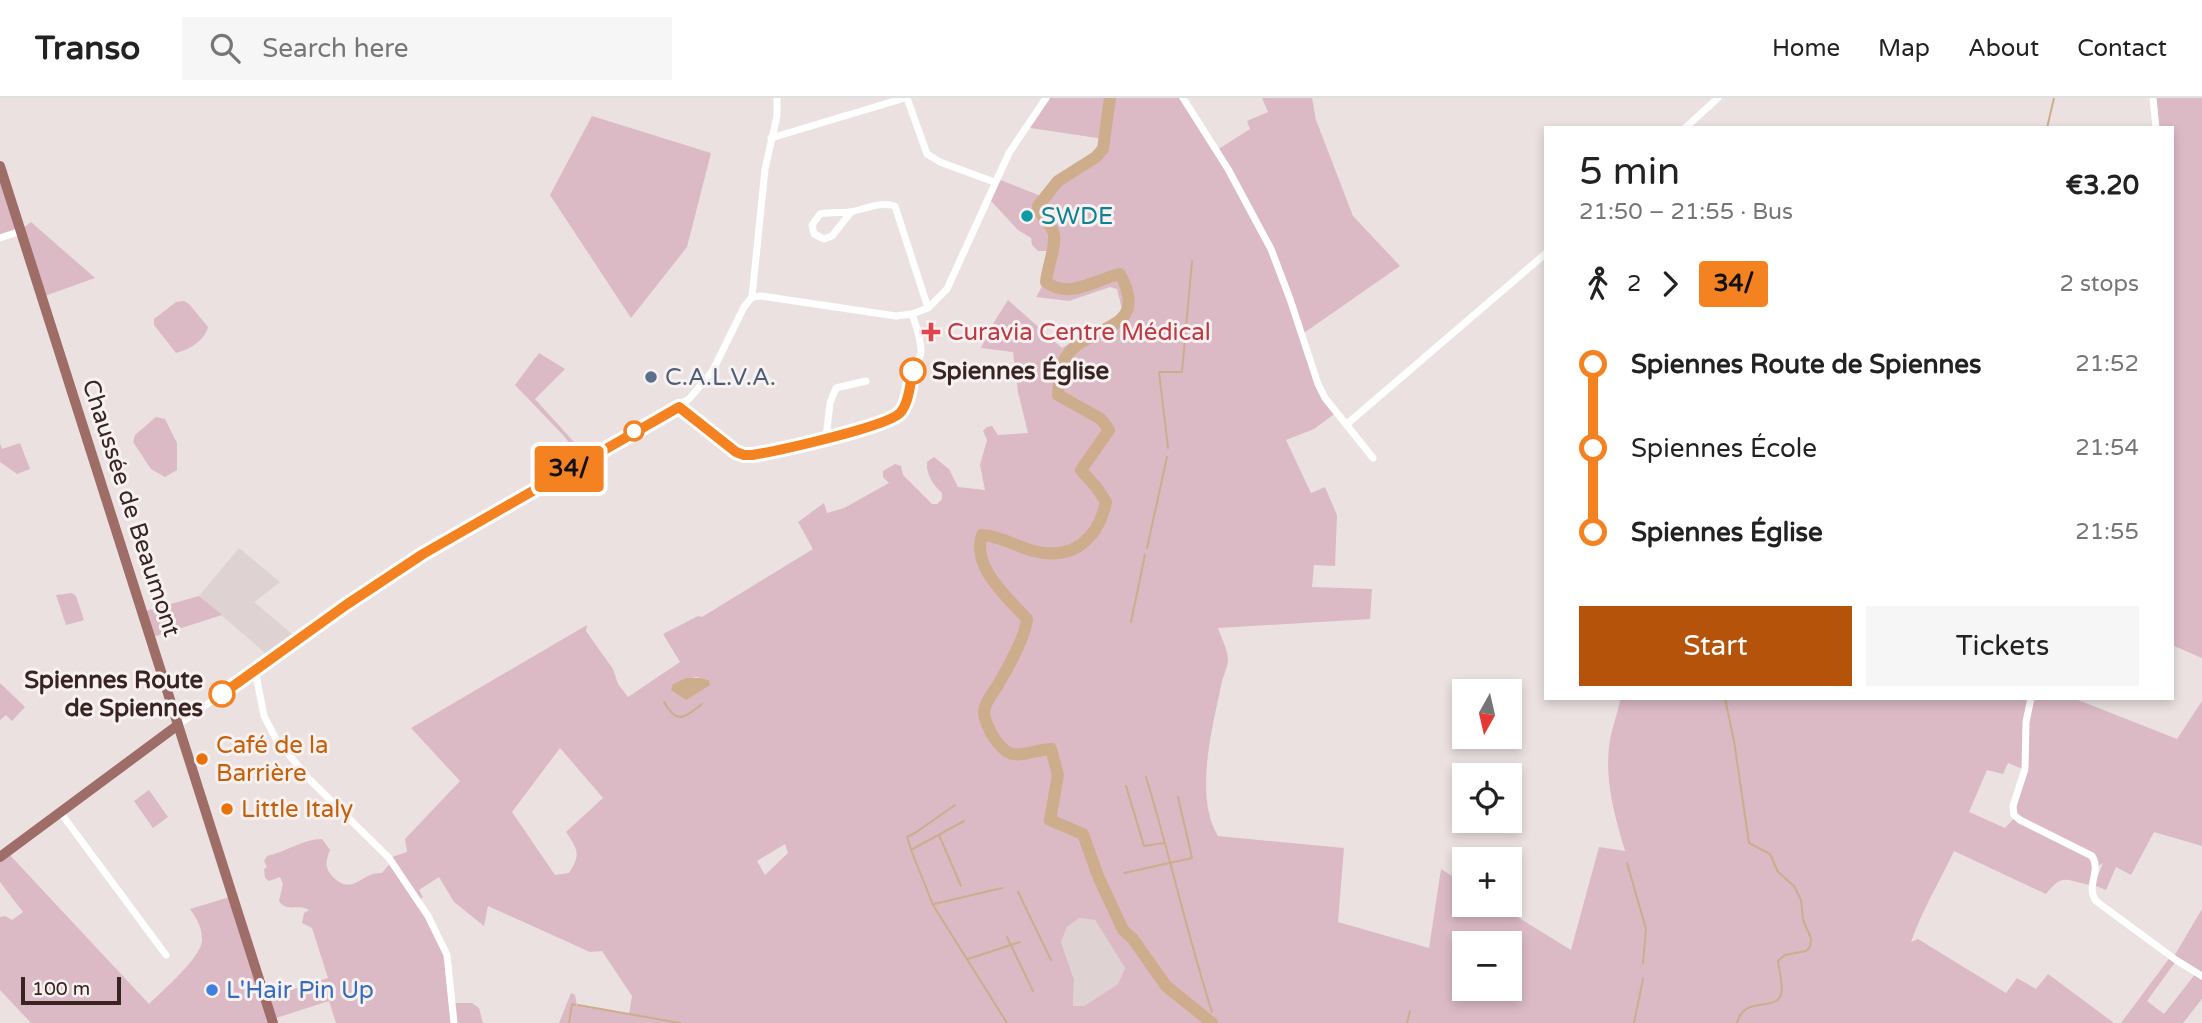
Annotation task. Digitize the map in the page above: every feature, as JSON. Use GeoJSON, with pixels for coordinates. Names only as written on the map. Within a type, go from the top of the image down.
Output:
{"type":"FeatureCollection","features":[{"type":"Feature","properties":{"kind":"main road","name":"Chaussée de Beaumont"},"geometry":{"type":"LineString","coordinates":[[0,166],[273,1023]]}},
{"type":"Feature","properties":{"kind":"main road"},"geometry":{"type":"LineString","coordinates":[[0,857],[177,725]]}},
{"type":"Feature","properties":{"kind":"street"},"geometry":{"type":"LineString","coordinates":[[177,725],[415,558],[689,399],[712,372],[744,307],[752,297],[765,169],[777,116],[777,98]]}},
{"type":"Feature","properties":{"kind":"street"},"geometry":{"type":"LineString","coordinates":[[771,138],[906,98],[927,154],[940,162],[994,182]]}},
{"type":"Feature","properties":{"kind":"street"},"geometry":{"type":"LineString","coordinates":[[752,297],[761,296],[886,315],[912,314],[928,308],[947,289],[994,182],[1024,127],[1046,98]]}},
{"type":"Feature","properties":{"kind":"street"},"geometry":{"type":"LineString","coordinates":[[1183,98],[1260,226],[1282,274],[1325,398],[1373,457]]}},
{"type":"Feature","properties":{"kind":"street"},"geometry":{"type":"LineString","coordinates":[[1687,126],[1718,98]]}},
{"type":"Feature","properties":{"kind":"street"},"geometry":{"type":"LineString","coordinates":[[2154,98],[2156,126]]}},
{"type":"Feature","properties":{"kind":"street"},"geometry":{"type":"LineString","coordinates":[[851,212],[832,236],[821,238],[814,234],[812,225],[820,214],[851,212],[887,204],[895,206],[928,308]]}},
{"type":"Feature","properties":{"kind":"street"},"geometry":{"type":"LineString","coordinates":[[0,238],[20,231]]}},
{"type":"Feature","properties":{"kind":"street"},"geometry":{"type":"LineString","coordinates":[[1348,425],[1544,255]]}},
{"type":"Feature","properties":{"kind":"street"},"geometry":{"type":"LineString","coordinates":[[679,407],[744,455],[764,453],[826,438],[891,419],[901,412],[914,367],[920,357],[919,335],[912,314]]}},
{"type":"Feature","properties":{"kind":"street"},"geometry":{"type":"LineString","coordinates":[[826,438],[830,403],[836,388],[866,381]]}},
{"type":"Feature","properties":{"kind":"street"},"geometry":{"type":"LineString","coordinates":[[255,670],[260,703],[276,739],[309,779],[389,858],[428,916],[447,955],[454,1023]]}},
{"type":"Feature","properties":{"kind":"street"},"geometry":{"type":"LineString","coordinates":[[2031,700],[2026,722],[2025,769],[2013,806],[2014,815],[2092,856],[2096,867],[2091,889],[2096,901],[2202,976]]}},
{"type":"Feature","properties":{"kind":"street"},"geometry":{"type":"LineString","coordinates":[[60,812],[166,955]]}},
{"type":"Feature","properties":{"kind":"shaded area"},"geometry":{"type":"Polygon","coordinates":[[[1046,98],[1183,98],[1217,150],[1250,129],[1247,121],[1268,112],[1262,98],[1312,98],[1316,120],[1353,216],[1400,266],[1301,335],[1313,374],[1337,412],[1314,429],[1286,440],[1311,493],[1325,487],[1337,515],[1335,566],[1314,565],[1312,587],[1372,589],[1370,619],[1218,628],[1228,660],[1210,742],[1206,783],[1211,820],[1218,836],[1344,848],[1338,922],[1429,948],[1441,869],[1452,876],[1452,917],[1517,917],[1571,950],[1599,847],[1625,851],[1614,813],[1608,774],[1610,741],[1620,700],[2078,700],[2177,739],[2202,701],[2202,846],[2154,832],[2131,875],[2116,867],[2106,890],[2094,885],[2103,863],[2096,867],[2091,885],[2061,880],[2046,894],[1954,851],[1911,942],[1918,939],[2006,993],[2017,978],[2036,989],[2048,974],[2114,1023],[559,1023],[571,993],[575,995],[577,1005],[629,1014],[632,996],[602,951],[590,952],[488,906],[484,926],[454,902],[439,877],[419,890],[423,897],[418,901],[444,946],[452,1003],[472,1003],[479,1008],[483,1023],[336,1023],[329,1001],[273,1019],[273,1023],[31,1023],[0,990],[0,917],[5,916],[12,920],[23,912],[0,882],[0,857],[7,852],[149,1004],[180,974],[200,947],[200,927],[190,909],[233,896],[265,998],[328,978],[312,928],[302,923],[304,913],[309,910],[282,905],[279,901],[283,884],[280,877],[269,881],[265,878],[264,869],[267,867],[264,861],[267,856],[308,841],[322,839],[330,850],[326,863],[329,873],[346,885],[375,873],[382,873],[391,862],[389,858],[407,852],[405,839],[460,781],[411,728],[587,625],[586,631],[613,669],[618,684],[628,697],[680,662],[663,634],[698,616],[702,617],[813,549],[798,522],[824,503],[827,513],[844,508],[889,483],[883,477],[883,471],[895,464],[901,466],[903,475],[932,504],[937,504],[942,499],[942,493],[933,483],[928,471],[927,462],[934,457],[949,469],[958,487],[985,490],[980,465],[987,440],[983,431],[992,426],[998,435],[1028,433],[1018,392],[1013,352],[981,348],[1008,300],[1062,348],[1118,315],[1122,309],[1117,289],[1110,287],[1069,301],[1036,297],[1052,251],[1038,251],[1032,245],[1031,238],[1018,230],[986,199],[996,178],[1043,197],[1058,181],[1096,157],[1104,139],[1024,127],[1046,98]],[[696,677],[673,684],[686,700],[709,680],[696,677]],[[560,748],[512,812],[555,875],[569,873],[575,861],[575,848],[566,832],[603,798],[560,748]],[[2008,763],[2003,774],[1987,770],[1969,812],[2005,828],[2016,816],[2014,813],[2025,770],[2008,763]],[[785,844],[757,861],[765,875],[788,853],[785,844]],[[1079,918],[1067,927],[1061,942],[1074,979],[1073,1006],[1084,1006],[1118,984],[1125,968],[1095,920],[1079,918]]]}},
{"type":"Feature","properties":{"kind":"shaded area"},"geometry":{"type":"Polygon","coordinates":[[[2153,98],[2202,98],[2202,658],[2174,646],[2174,126],[2156,126],[2153,98]]]}},
{"type":"Feature","properties":{"kind":"shaded area"},"geometry":{"type":"Polygon","coordinates":[[[592,116],[711,153],[687,247],[631,318],[550,195],[592,116]]]}},
{"type":"Feature","properties":{"kind":"shaded area"},"geometry":{"type":"Polygon","coordinates":[[[0,166],[21,230],[31,222],[95,278],[42,297],[21,231],[0,238],[0,166]]]}},
{"type":"Feature","properties":{"kind":"shaded area"},"geometry":{"type":"Polygon","coordinates":[[[184,301],[208,327],[196,344],[176,353],[154,325],[154,319],[176,302],[184,301]]]}},
{"type":"Feature","properties":{"kind":"shaded area"},"geometry":{"type":"Polygon","coordinates":[[[539,353],[565,369],[535,399],[583,452],[579,455],[515,385],[539,353]]]}},
{"type":"Feature","properties":{"kind":"shaded area"},"geometry":{"type":"Polygon","coordinates":[[[156,417],[165,419],[177,443],[177,470],[165,477],[151,469],[133,442],[135,435],[156,417]]]}},
{"type":"Feature","properties":{"kind":"shaded area"},"geometry":{"type":"Polygon","coordinates":[[[0,443],[2,449],[20,443],[30,469],[17,474],[0,462],[0,443]]]}},
{"type":"Feature","properties":{"kind":"shaded area"},"geometry":{"type":"Polygon","coordinates":[[[239,548],[280,582],[254,602],[298,639],[271,658],[199,596],[239,548]]]}},
{"type":"Feature","properties":{"kind":"shaded area"},"geometry":{"type":"Polygon","coordinates":[[[72,593],[76,596],[84,620],[66,625],[56,595],[72,593]]]}},
{"type":"Feature","properties":{"kind":"shaded area"},"geometry":{"type":"Polygon","coordinates":[[[199,596],[222,615],[150,638],[142,612],[199,596]]]}},
{"type":"Feature","properties":{"kind":"shaded area"},"geometry":{"type":"Polygon","coordinates":[[[686,678],[709,680],[710,685],[686,700],[671,690],[673,684],[686,678]]]}},
{"type":"Feature","properties":{"kind":"shaded area"},"geometry":{"type":"Polygon","coordinates":[[[0,683],[25,707],[12,721],[6,715],[0,720],[0,683]]]}},
{"type":"Feature","properties":{"kind":"shaded area"},"geometry":{"type":"Polygon","coordinates":[[[149,790],[168,817],[153,828],[134,801],[149,790]]]}},
{"type":"Feature","properties":{"kind":"shaded area"},"geometry":{"type":"Polygon","coordinates":[[[2202,909],[2202,999],[2183,1023],[2121,1023],[2171,956],[2173,958],[2202,909]],[[2176,961],[2147,1001],[2164,1014],[2196,973],[2176,961]]]}},
{"type":"Feature","properties":{"kind":"shaded area"},"geometry":{"type":"Polygon","coordinates":[[[1079,918],[1095,920],[1125,968],[1118,984],[1084,1006],[1073,1007],[1074,978],[1061,942],[1067,927],[1079,918]]]}},
{"type":"Feature","properties":{"kind":"waterway"},"geometry":{"type":"LineString","coordinates":[[1110,98],[1103,149],[1096,157],[1058,181],[1038,206],[1054,236],[1046,282],[1055,287],[1074,289],[1120,274],[1128,293],[1128,307],[1123,317],[1076,346],[1066,357],[1059,380],[1058,395],[1101,419],[1109,430],[1081,470],[1106,502],[1097,527],[1090,536],[1072,550],[1061,553],[1034,551],[996,537],[982,535],[980,547],[986,570],[1027,619],[1020,642],[988,700],[984,715],[991,733],[1004,750],[1023,754],[1051,749],[1058,775],[1050,820],[1083,834],[1098,876],[1123,930],[1133,939],[1166,986],[1212,1023]]}},
{"type":"Feature","properties":{"kind":"waterway"},"geometry":{"type":"LineString","coordinates":[[2047,126],[2054,98]]}},
{"type":"Feature","properties":{"kind":"waterway"},"geometry":{"type":"LineString","coordinates":[[1029,215],[1039,209]]}},
{"type":"Feature","properties":{"kind":"waterway"},"geometry":{"type":"LineString","coordinates":[[1168,448],[1159,372],[1182,372],[1192,261]]}},
{"type":"Feature","properties":{"kind":"waterway"},"geometry":{"type":"LineString","coordinates":[[1147,548],[1167,457]]}},
{"type":"Feature","properties":{"kind":"waterway"},"geometry":{"type":"LineString","coordinates":[[1131,622],[1145,555]]}},
{"type":"Feature","properties":{"kind":"waterway"},"geometry":{"type":"LineString","coordinates":[[1725,700],[1749,843],[1770,854],[1778,872],[1794,886],[1801,900],[1803,920],[1811,938],[1810,947],[1806,951],[1785,955],[1778,961],[1782,987],[1777,1000],[1746,1009],[1737,1023]]}},
{"type":"Feature","properties":{"kind":"waterway"},"geometry":{"type":"LineString","coordinates":[[664,702],[673,714],[681,717],[702,704]]}},
{"type":"Feature","properties":{"kind":"waterway"},"geometry":{"type":"LineString","coordinates":[[1146,777],[1212,1012]]}},
{"type":"Feature","properties":{"kind":"waterway"},"geometry":{"type":"LineString","coordinates":[[1126,786],[1144,846],[1164,843]]}},
{"type":"Feature","properties":{"kind":"waterway"},"geometry":{"type":"LineString","coordinates":[[1124,873],[1192,858],[1178,797]]}},
{"type":"Feature","properties":{"kind":"waterway"},"geometry":{"type":"LineString","coordinates":[[911,849],[907,837],[955,805]]}},
{"type":"Feature","properties":{"kind":"waterway"},"geometry":{"type":"LineString","coordinates":[[964,821],[911,850],[933,905],[1007,1023]]}},
{"type":"Feature","properties":{"kind":"waterway"},"geometry":{"type":"LineString","coordinates":[[939,835],[961,886]]}},
{"type":"Feature","properties":{"kind":"waterway"},"geometry":{"type":"LineString","coordinates":[[1627,863],[1646,929],[1643,963]]}},
{"type":"Feature","properties":{"kind":"waterway"},"geometry":{"type":"LineString","coordinates":[[934,904],[1002,888]]}},
{"type":"Feature","properties":{"kind":"waterway"},"geometry":{"type":"LineString","coordinates":[[1018,892],[1051,960]]}},
{"type":"Feature","properties":{"kind":"waterway"},"geometry":{"type":"LineString","coordinates":[[1007,937],[1033,991]]}},
{"type":"Feature","properties":{"kind":"waterway"},"geometry":{"type":"LineString","coordinates":[[968,959],[1020,942]]}},
{"type":"Feature","properties":{"kind":"waterway"},"geometry":{"type":"LineString","coordinates":[[1634,1023],[1643,979]]}},
{"type":"Feature","properties":{"kind":"waterway"},"geometry":{"type":"LineString","coordinates":[[569,1023],[572,1004],[575,1005]]}},
{"type":"Feature","properties":{"kind":"waterway"},"geometry":{"type":"LineString","coordinates":[[578,1005],[680,1023]]}},
{"type":"Feature","properties":{"kind":"waterway"},"geometry":{"type":"LineString","coordinates":[[1407,1023],[1410,1011]]}},
{"type":"Feature","properties":{"kind":"bus line","name":"34/"},"geometry":{"type":"LineString","coordinates":[[222,694],[317,625],[423,554],[679,407],[736,452],[752,455],[814,442],[891,419],[903,408],[913,371]]}},
{"type":"Feature","properties":{"kind":"place","name":"SWDE"},"geometry":{"type":"Point","coordinates":[1027,216]}},
{"type":"Feature","properties":{"kind":"place","name":"Curavia Centre Médical"},"geometry":{"type":"Point","coordinates":[931,332]}},
{"type":"Feature","properties":{"kind":"place","name":"Spiennes Église"},"geometry":{"type":"Point","coordinates":[913,371]}},
{"type":"Feature","properties":{"kind":"place","name":"C.A.L.V.A."},"geometry":{"type":"Point","coordinates":[651,377]}},
{"type":"Feature","properties":{"kind":"place","name":"Spiennes Route de Spiennes"},"geometry":{"type":"Point","coordinates":[222,694]}},
{"type":"Feature","properties":{"kind":"place","name":"Café de la Barrière"},"geometry":{"type":"Point","coordinates":[202,759]}},
{"type":"Feature","properties":{"kind":"place","name":"Little Italy"},"geometry":{"type":"Point","coordinates":[227,809]}},
{"type":"Feature","properties":{"kind":"place","name":"L'Hair Pin Up"},"geometry":{"type":"Point","coordinates":[212,990]}}]}
